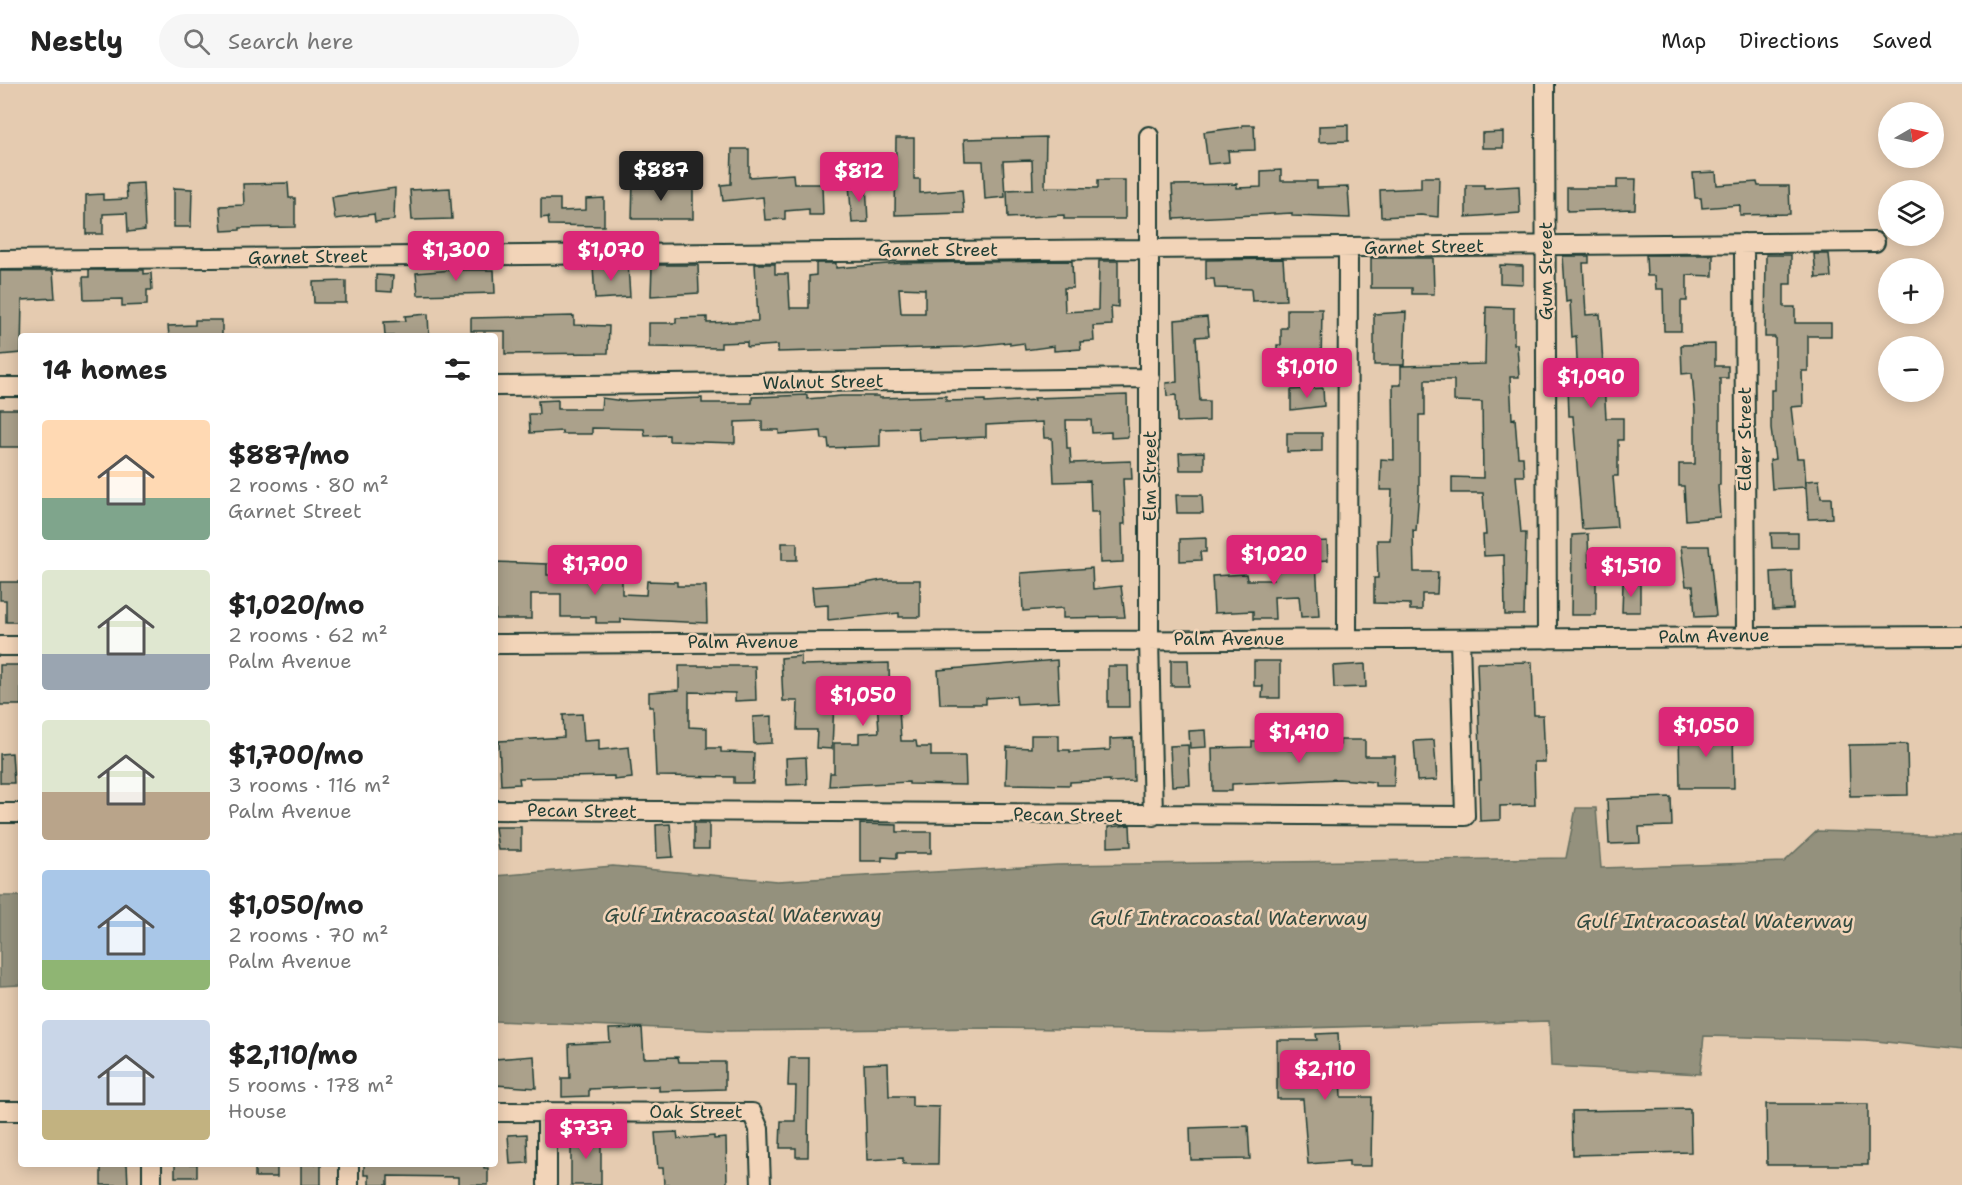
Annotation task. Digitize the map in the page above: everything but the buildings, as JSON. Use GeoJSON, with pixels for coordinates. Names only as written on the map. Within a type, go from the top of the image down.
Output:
{"type":"FeatureCollection","features":[{"type":"Feature","properties":{"kind":"street","name":"Gum Street"},"geometry":{"type":"LineString","coordinates":[[1545,84],[1548,639]]}},
{"type":"Feature","properties":{"kind":"street","name":"Elm Street"},"geometry":{"type":"LineString","coordinates":[[1149,136],[1149,639],[1153,816]]}},
{"type":"Feature","properties":{"kind":"street","name":"Garnet Street"},"geometry":{"type":"LineString","coordinates":[[0,260],[1875,242]]}},
{"type":"Feature","properties":{"kind":"street","name":"Elder Street"},"geometry":{"type":"LineString","coordinates":[[1744,243],[1746,636]]}},
{"type":"Feature","properties":{"kind":"street"},"geometry":{"type":"LineString","coordinates":[[1347,639],[1348,248]]}},
{"type":"Feature","properties":{"kind":"street","name":"Walnut Street"},"geometry":{"type":"LineString","coordinates":[[498,386],[1150,378]]}},
{"type":"Feature","properties":{"kind":"street"},"geometry":{"type":"LineString","coordinates":[[0,387],[18,387]]}},
{"type":"Feature","properties":{"kind":"street","name":"Palm Avenue"},"geometry":{"type":"LineString","coordinates":[[498,644],[1962,636]]}},
{"type":"Feature","properties":{"kind":"street","name":"Pecan Street"},"geometry":{"type":"LineString","coordinates":[[498,810],[1153,816],[1465,816],[1460,639]]}},
{"type":"Feature","properties":{"kind":"street"},"geometry":{"type":"LineString","coordinates":[[0,646],[18,646]]}},
{"type":"Feature","properties":{"kind":"street"},"geometry":{"type":"LineString","coordinates":[[0,813],[18,813]]}},
{"type":"Feature","properties":{"kind":"street"},"geometry":{"type":"LineString","coordinates":[[0,1111],[18,1111]]}},
{"type":"Feature","properties":{"kind":"street","name":"Oak Street"},"geometry":{"type":"LineString","coordinates":[[498,1112],[752,1113],[759,1130],[761,1185]]}},
{"type":"Feature","properties":{"kind":"street"},"geometry":{"type":"LineString","coordinates":[[547,1112],[547,1185]]}},
{"type":"Feature","properties":{"kind":"street"},"geometry":{"type":"LineString","coordinates":[[152,1167],[152,1185]]}},
{"type":"Feature","properties":{"kind":"street"},"geometry":{"type":"LineString","coordinates":[[349,1167],[349,1185]]}},
{"type":"Feature","properties":{"kind":"water","name":"Gulf Intracoastal Waterway"},"geometry":{"type":"Polygon","coordinates":[[[1576,808],[1596,808],[1601,868],[1784,862],[1817,831],[1962,835],[1962,1050],[1866,1040],[1704,1036],[1700,1074],[1551,1066],[1549,1021],[1197,1031],[994,1028],[729,1031],[498,1021],[498,876],[613,866],[777,881],[1057,865],[1566,858],[1576,808]]]}},
{"type":"Feature","properties":{"kind":"water"},"geometry":{"type":"Polygon","coordinates":[[[0,896],[18,896],[18,985],[0,986],[0,896]]]}}]}
